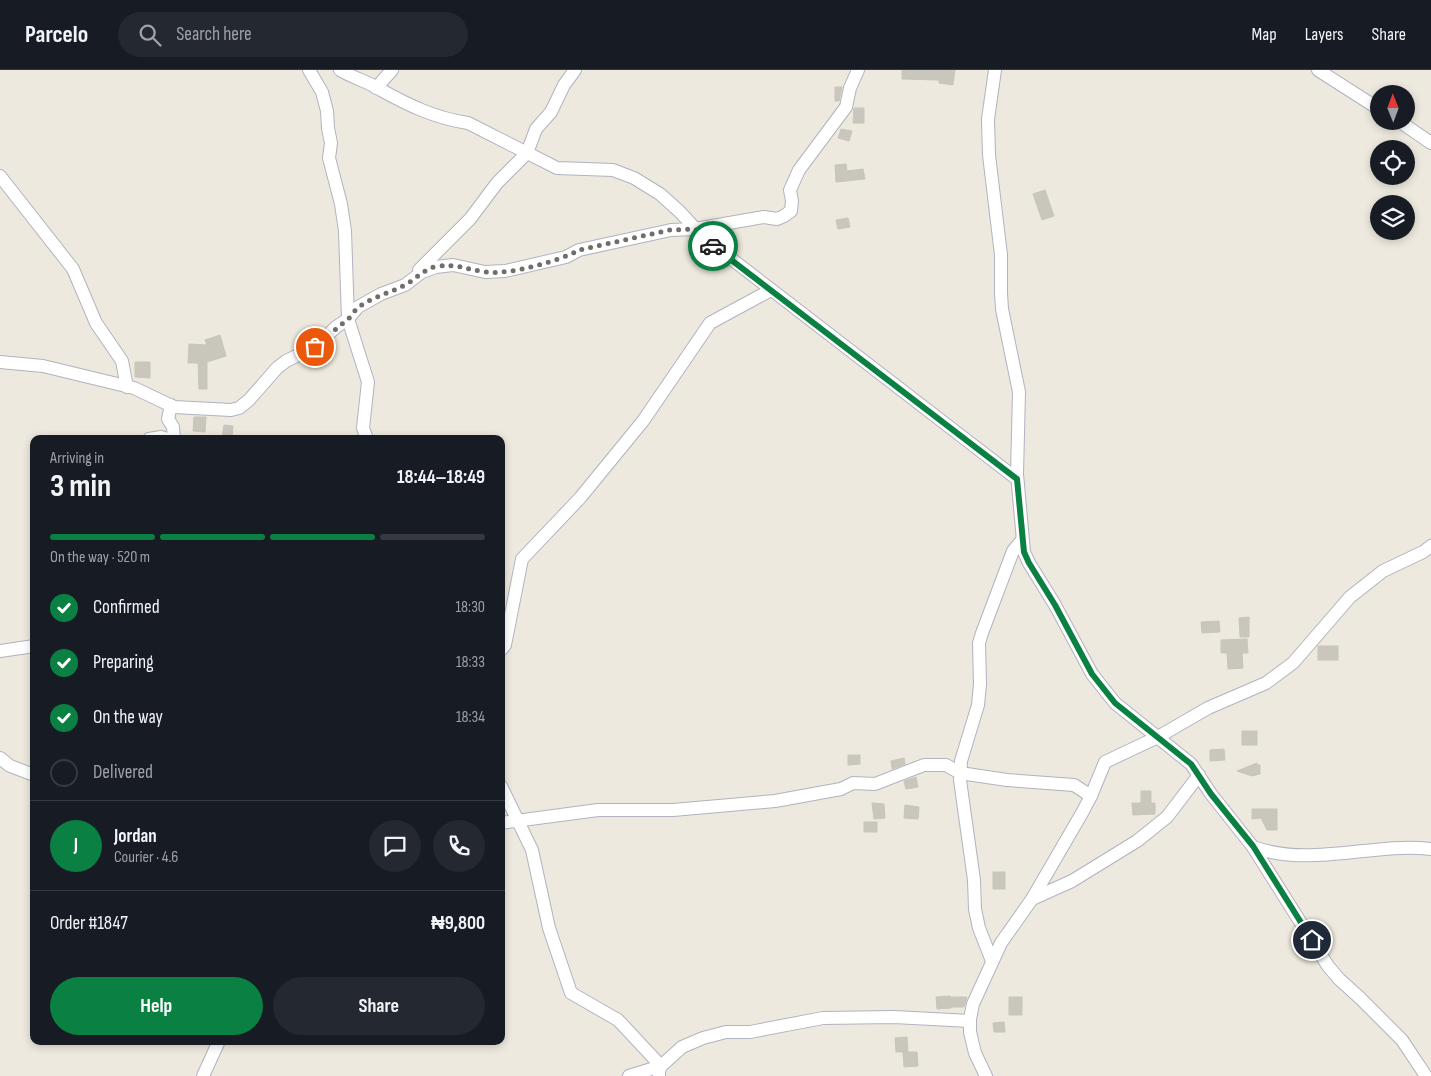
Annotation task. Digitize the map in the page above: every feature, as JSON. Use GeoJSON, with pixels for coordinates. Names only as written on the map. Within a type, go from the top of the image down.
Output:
{"type":"FeatureCollection","features":[{"type":"Feature","properties":{"kind":"street"},"geometry":{"type":"LineString","coordinates":[[309,70],[322,92],[327,112],[331,144],[329,158],[341,204],[345,231],[348,319],[368,382],[363,428],[366,435]]}},
{"type":"Feature","properties":{"kind":"street"},"geometry":{"type":"LineString","coordinates":[[340,70],[429,114],[468,123],[557,168],[613,170],[634,178],[660,194],[703,237],[1017,479]]}},
{"type":"Feature","properties":{"kind":"street"},"geometry":{"type":"LineString","coordinates":[[376,88],[392,70]]}},
{"type":"Feature","properties":{"kind":"street"},"geometry":{"type":"LineString","coordinates":[[405,285],[470,219],[497,183],[527,152],[536,129],[551,112],[564,85],[575,70]]}},
{"type":"Feature","properties":{"kind":"street"},"geometry":{"type":"LineString","coordinates":[[0,362],[43,366],[134,388],[174,407],[231,410],[239,408],[249,400],[277,368],[286,361],[315,347],[336,327],[348,319],[358,307],[381,294],[405,285],[422,272],[436,267],[469,267],[485,272],[505,271],[566,257],[587,248],[670,230],[695,229],[764,217],[777,218],[784,216],[791,211],[790,190],[799,170],[846,107],[850,88],[858,70]]}},
{"type":"Feature","properties":{"kind":"street"},"geometry":{"type":"LineString","coordinates":[[995,70],[988,119],[989,155],[1001,254],[1002,309],[1020,392],[1017,479],[1022,540],[1029,563],[1055,605],[1092,674],[1115,703],[1191,764],[1211,794],[1253,846],[1328,966],[1402,1040],[1426,1076]]}},
{"type":"Feature","properties":{"kind":"street"},"geometry":{"type":"LineString","coordinates":[[1318,70],[1370,103]]}},
{"type":"Feature","properties":{"kind":"street"},"geometry":{"type":"LineString","coordinates":[[1412,130],[1431,143]]}},
{"type":"Feature","properties":{"kind":"street"},"geometry":{"type":"LineString","coordinates":[[0,176],[73,269],[96,323],[122,361],[127,387]]}},
{"type":"Feature","properties":{"kind":"street"},"geometry":{"type":"LineString","coordinates":[[505,645],[522,559],[580,498],[643,421],[710,323],[771,290]]}},
{"type":"Feature","properties":{"kind":"street"},"geometry":{"type":"LineString","coordinates":[[171,405],[168,419],[173,427],[174,435]]}},
{"type":"Feature","properties":{"kind":"street"},"geometry":{"type":"LineString","coordinates":[[992,961],[974,909],[974,880],[960,773],[966,740],[978,705],[981,638],[1013,551],[1022,540]]}},
{"type":"Feature","properties":{"kind":"street"},"geometry":{"type":"LineString","coordinates":[[986,1076],[975,1053],[970,1021],[973,1004],[1001,943],[1032,899],[1091,796],[1105,762],[1158,737],[1208,708],[1266,683],[1293,663],[1350,597],[1383,571],[1423,552],[1431,546]]}},
{"type":"Feature","properties":{"kind":"street"},"geometry":{"type":"LineString","coordinates":[[0,651],[30,647]]}},
{"type":"Feature","properties":{"kind":"street"},"geometry":{"type":"LineString","coordinates":[[0,758],[10,766],[30,774]]}},
{"type":"Feature","properties":{"kind":"street"},"geometry":{"type":"LineString","coordinates":[[505,823],[598,810],[673,810],[775,801],[841,789],[853,783],[875,784],[924,765],[946,765],[960,773],[1007,780],[1074,785],[1091,796]]}},
{"type":"Feature","properties":{"kind":"street"},"geometry":{"type":"LineString","coordinates":[[1032,899],[1072,881],[1137,841],[1167,817],[1199,775]]}},
{"type":"Feature","properties":{"kind":"street"},"geometry":{"type":"LineString","coordinates":[[505,794],[532,850],[549,928],[571,993],[618,1020],[660,1071]]}},
{"type":"Feature","properties":{"kind":"street"},"geometry":{"type":"LineString","coordinates":[[1253,846],[1282,854],[1341,854],[1389,849],[1431,849]]}},
{"type":"Feature","properties":{"kind":"street"},"geometry":{"type":"LineString","coordinates":[[629,1076],[660,1071],[682,1047],[703,1038],[726,1032],[750,1032],[824,1018],[894,1017],[970,1021]]}},
{"type":"Feature","properties":{"kind":"street"},"geometry":{"type":"LineString","coordinates":[[203,1076],[217,1045]]}},
{"type":"Feature","properties":{"kind":"building"},"geometry":{"type":"Polygon","coordinates":[[[902,70],[955,70],[953,85],[939,83],[939,80],[902,79],[902,70]]]}},
{"type":"Feature","properties":{"kind":"building"},"geometry":{"type":"Polygon","coordinates":[[[835,87],[842,87],[839,101],[835,101],[835,87]]]}},
{"type":"Feature","properties":{"kind":"building"},"geometry":{"type":"Polygon","coordinates":[[[854,108],[864,108],[864,123],[853,123],[854,108]]]}},
{"type":"Feature","properties":{"kind":"building"},"geometry":{"type":"Polygon","coordinates":[[[841,129],[852,131],[849,141],[838,138],[841,129]]]}},
{"type":"Feature","properties":{"kind":"building"},"geometry":{"type":"Polygon","coordinates":[[[846,164],[847,171],[863,169],[865,179],[836,182],[835,165],[846,164]]]}},
{"type":"Feature","properties":{"kind":"building"},"geometry":{"type":"Polygon","coordinates":[[[1045,190],[1054,216],[1042,220],[1033,194],[1045,190]]]}},
{"type":"Feature","properties":{"kind":"building"},"geometry":{"type":"Polygon","coordinates":[[[848,218],[850,227],[838,229],[836,220],[848,218]]]}},
{"type":"Feature","properties":{"kind":"building"},"geometry":{"type":"Polygon","coordinates":[[[220,335],[226,356],[207,362],[207,389],[199,389],[198,363],[188,363],[189,344],[207,345],[205,340],[220,335]]]}},
{"type":"Feature","properties":{"kind":"building"},"geometry":{"type":"Polygon","coordinates":[[[135,362],[150,362],[150,378],[135,377],[135,362]]]}},
{"type":"Feature","properties":{"kind":"building"},"geometry":{"type":"Polygon","coordinates":[[[194,417],[206,417],[205,432],[193,431],[194,417]]]}},
{"type":"Feature","properties":{"kind":"building"},"geometry":{"type":"Polygon","coordinates":[[[224,425],[233,426],[232,435],[223,435],[224,425]]]}},
{"type":"Feature","properties":{"kind":"building"},"geometry":{"type":"Polygon","coordinates":[[[1249,617],[1249,637],[1240,637],[1239,618],[1249,617]]]}},
{"type":"Feature","properties":{"kind":"building"},"geometry":{"type":"Polygon","coordinates":[[[1219,621],[1220,632],[1202,633],[1201,622],[1219,621]]]}},
{"type":"Feature","properties":{"kind":"building"},"geometry":{"type":"Polygon","coordinates":[[[1247,639],[1248,653],[1242,653],[1243,668],[1228,669],[1227,653],[1221,653],[1221,640],[1247,639]]]}},
{"type":"Feature","properties":{"kind":"building"},"geometry":{"type":"Polygon","coordinates":[[[1318,646],[1338,646],[1338,660],[1318,660],[1318,646]]]}},
{"type":"Feature","properties":{"kind":"building"},"geometry":{"type":"Polygon","coordinates":[[[1242,731],[1257,731],[1257,745],[1242,745],[1242,731]]]}},
{"type":"Feature","properties":{"kind":"building"},"geometry":{"type":"Polygon","coordinates":[[[1224,749],[1225,760],[1210,761],[1210,750],[1224,749]]]}},
{"type":"Feature","properties":{"kind":"building"},"geometry":{"type":"Polygon","coordinates":[[[848,755],[860,755],[860,764],[848,765],[848,755]]]}},
{"type":"Feature","properties":{"kind":"building"},"geometry":{"type":"Polygon","coordinates":[[[904,758],[905,764],[892,769],[891,761],[904,758]]]}},
{"type":"Feature","properties":{"kind":"building"},"geometry":{"type":"Polygon","coordinates":[[[1257,763],[1257,765],[1260,765],[1260,774],[1252,776],[1237,771],[1257,763]]]}},
{"type":"Feature","properties":{"kind":"building"},"geometry":{"type":"Polygon","coordinates":[[[916,777],[918,787],[906,789],[904,781],[916,777]]]}},
{"type":"Feature","properties":{"kind":"building"},"geometry":{"type":"Polygon","coordinates":[[[1141,791],[1151,791],[1151,803],[1155,803],[1155,814],[1133,815],[1132,803],[1141,803],[1141,791]]]}},
{"type":"Feature","properties":{"kind":"building"},"geometry":{"type":"Polygon","coordinates":[[[872,803],[884,804],[885,818],[874,819],[872,803]]]}},
{"type":"Feature","properties":{"kind":"building"},"geometry":{"type":"Polygon","coordinates":[[[905,805],[919,807],[918,819],[904,818],[905,805]]]}},
{"type":"Feature","properties":{"kind":"building"},"geometry":{"type":"Polygon","coordinates":[[[1252,809],[1277,809],[1277,830],[1267,830],[1261,818],[1252,819],[1252,809]]]}},
{"type":"Feature","properties":{"kind":"building"},"geometry":{"type":"Polygon","coordinates":[[[864,822],[877,822],[877,832],[864,832],[864,822]]]}},
{"type":"Feature","properties":{"kind":"building"},"geometry":{"type":"Polygon","coordinates":[[[993,872],[1005,872],[1005,889],[993,889],[993,872]]]}},
{"type":"Feature","properties":{"kind":"building"},"geometry":{"type":"Polygon","coordinates":[[[936,997],[967,997],[964,1007],[937,1009],[936,997]]]}},
{"type":"Feature","properties":{"kind":"building"},"geometry":{"type":"Polygon","coordinates":[[[1009,997],[1022,997],[1022,1015],[1009,1015],[1009,997]]]}},
{"type":"Feature","properties":{"kind":"building"},"geometry":{"type":"Polygon","coordinates":[[[1004,1022],[1005,1032],[994,1032],[993,1023],[1004,1022]]]}},
{"type":"Feature","properties":{"kind":"building"},"geometry":{"type":"Polygon","coordinates":[[[907,1037],[908,1052],[896,1052],[895,1038],[907,1037]]]}},
{"type":"Feature","properties":{"kind":"building"},"geometry":{"type":"Polygon","coordinates":[[[903,1052],[917,1052],[918,1066],[904,1067],[903,1052]]]}},
{"type":"Feature","properties":{"kind":"way so far"},"geometry":{"type":"LineString","coordinates":[[315,347],[336,327],[348,319],[358,307],[381,294],[405,285],[422,272],[436,267],[469,267],[495,273],[566,257],[579,250],[670,230],[695,229],[713,246]]}},
{"type":"Feature","properties":{"kind":"route"},"geometry":{"type":"LineString","coordinates":[[713,246],[1017,479],[1024,552],[1092,674],[1115,703],[1191,764],[1211,794],[1253,846],[1312,940]]}}]}
